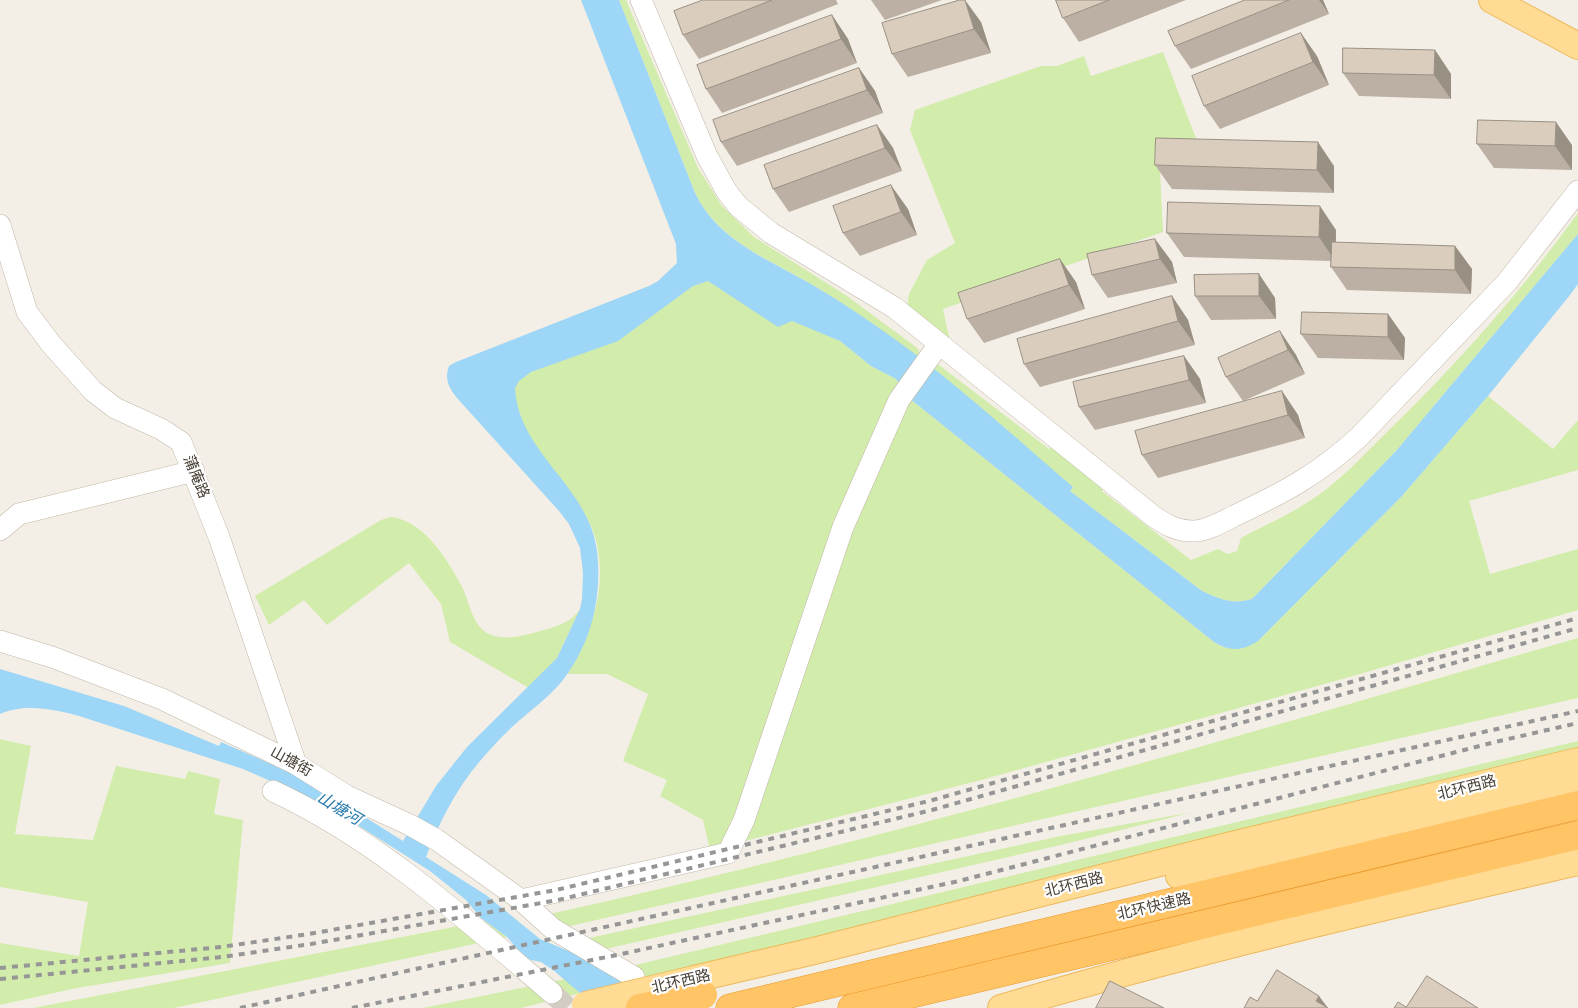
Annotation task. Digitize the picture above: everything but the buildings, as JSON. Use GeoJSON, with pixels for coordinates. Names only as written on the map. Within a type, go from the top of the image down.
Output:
{"type":"FeatureCollection","features":[{"type":"Feature","properties":{"kind":"highway","name":"北环快速路"},"geometry":{"type":"LineString","coordinates":[[730,1008],[1578,805]]}},
{"type":"Feature","properties":{"kind":"highway","name":"北环快速路"},"geometry":{"type":"LineString","coordinates":[[852,1008],[1087,950],[1578,835]]}},
{"type":"Feature","properties":{"kind":"highway"},"geometry":{"type":"LineString","coordinates":[[924,1008],[1087,950]]}},
{"type":"Feature","properties":{"kind":"highway"},"geometry":{"type":"LineString","coordinates":[[640,1008],[698,987],[856,977]]}},
{"type":"Feature","properties":{"kind":"main road"},"geometry":{"type":"LineString","coordinates":[[1492,0],[1578,46]]}},
{"type":"Feature","properties":{"kind":"main road","name":"北环西路"},"geometry":{"type":"LineString","coordinates":[[569,1002],[698,987],[818,950],[1219,848],[1578,761]]}},
{"type":"Feature","properties":{"kind":"main road"},"geometry":{"type":"LineString","coordinates":[[818,950],[959,926],[1578,786]]}},
{"type":"Feature","properties":{"kind":"main road"},"geometry":{"type":"LineString","coordinates":[[1000,1008],[1096,979],[1241,941],[1578,862]]}},
{"type":"Feature","properties":{"kind":"street"},"geometry":{"type":"LineString","coordinates":[[641,0],[707,156],[727,192],[738,206],[771,233],[895,308],[934,352],[1153,516],[1181,530],[1202,530],[1258,505],[1317,473],[1352,444],[1507,282],[1578,191]]}},
{"type":"Feature","properties":{"kind":"street","name":"蒲庵路"},"geometry":{"type":"LineString","coordinates":[[0,225],[27,312],[51,344],[92,391],[115,408],[161,429],[181,442],[194,471],[296,764]]}},
{"type":"Feature","properties":{"kind":"street"},"geometry":{"type":"LineString","coordinates":[[521,900],[728,854],[744,820],[843,527],[883,433],[904,393],[934,352]]}},
{"type":"Feature","properties":{"kind":"street"},"geometry":{"type":"LineString","coordinates":[[0,530],[19,514],[194,471]]}},
{"type":"Feature","properties":{"kind":"street","name":"山塘街"},"geometry":{"type":"LineString","coordinates":[[0,641],[52,657],[162,699],[296,764],[347,796],[410,825],[437,840],[521,900],[553,929],[634,977]]}},
{"type":"Feature","properties":{"kind":"street"},"geometry":{"type":"LineString","coordinates":[[273,791],[310,808],[419,881],[569,1002]]}},
{"type":"Feature","properties":{"kind":"green space"},"geometry":{"type":"Polygon","coordinates":[[[619,0],[626,0],[698,168],[722,206],[754,237],[847,296],[916,347],[919,350],[919,358],[829,295],[748,248],[717,225],[695,193],[619,0]]]}},
{"type":"Feature","properties":{"kind":"green space"},"geometry":{"type":"Polygon","coordinates":[[[1163,52],[1197,141],[1159,149],[1163,232],[943,309],[950,341],[907,308],[909,294],[927,260],[955,243],[910,130],[915,110],[1041,66],[1057,66],[1084,56],[1091,76],[1163,52]]]}},
{"type":"Feature","properties":{"kind":"green space"},"geometry":{"type":"Polygon","coordinates":[[[1578,213],[1578,234],[1396,451],[1252,599],[1245,601],[1226,600],[1202,591],[1070,491],[1073,487],[927,364],[935,362],[1049,449],[1056,443],[1108,484],[1102,491],[1191,560],[1218,549],[1228,554],[1237,551],[1241,538],[1292,512],[1319,495],[1359,460],[1487,327],[1534,271],[1578,213]]]}},
{"type":"Feature","properties":{"kind":"green space"},"geometry":{"type":"Polygon","coordinates":[[[708,281],[840,341],[871,366],[896,379],[909,398],[1214,642],[1230,648],[1258,641],[1402,496],[1488,396],[1553,449],[1578,420],[1578,470],[1469,501],[1490,574],[1578,549],[1578,610],[1353,676],[985,779],[710,850],[703,820],[660,796],[667,780],[623,761],[648,694],[607,674],[568,674],[584,641],[595,610],[600,577],[596,540],[589,522],[577,502],[522,424],[515,405],[515,387],[524,376],[618,340],[693,286],[708,281]]]}},
{"type":"Feature","properties":{"kind":"green space"},"geometry":{"type":"Polygon","coordinates":[[[390,517],[402,519],[413,525],[423,532],[441,552],[464,591],[478,625],[489,634],[507,637],[537,632],[566,622],[580,609],[557,658],[529,688],[450,642],[441,604],[409,563],[327,625],[304,600],[269,625],[255,596],[381,520],[390,517]]]}},
{"type":"Feature","properties":{"kind":"green space"},"geometry":{"type":"Polygon","coordinates":[[[1578,638],[1578,698],[561,928],[541,916],[803,854],[933,820],[1191,749],[1578,638]]]}},
{"type":"Feature","properties":{"kind":"green space"},"geometry":{"type":"Polygon","coordinates":[[[0,739],[31,746],[15,834],[93,840],[116,766],[185,779],[188,771],[220,779],[214,814],[243,820],[230,963],[77,988],[0,1005],[0,943],[79,956],[88,902],[0,887],[0,739]]]}},
{"type":"Feature","properties":{"kind":"green space"},"geometry":{"type":"Polygon","coordinates":[[[1578,741],[1578,754],[651,981],[627,967],[1578,741]]]}},
{"type":"Feature","properties":{"kind":"green space"},"geometry":{"type":"Polygon","coordinates":[[[1193,812],[1065,844],[597,951],[580,940],[1061,836],[1193,812]]]}},
{"type":"Feature","properties":{"kind":"green space"},"geometry":{"type":"Polygon","coordinates":[[[485,921],[507,937],[174,1008],[33,1008],[485,921]]]}},
{"type":"Feature","properties":{"kind":"green space"},"geometry":{"type":"Polygon","coordinates":[[[565,979],[581,993],[521,1008],[423,1008],[565,979]]]}},
{"type":"Feature","properties":{"kind":"water","name":"山塘河"},"geometry":{"type":"Polygon","coordinates":[[[581,0],[619,0],[695,193],[717,225],[747,248],[829,295],[907,348],[978,405],[1073,487],[1070,491],[1202,591],[1220,599],[1245,601],[1252,599],[1396,451],[1578,234],[1578,284],[1488,396],[1402,496],[1258,641],[1247,647],[1236,649],[1231,649],[1214,642],[909,398],[896,379],[871,366],[840,341],[792,321],[778,327],[708,281],[693,286],[618,341],[531,372],[519,381],[515,388],[519,411],[528,432],[540,451],[569,488],[592,528],[598,567],[597,599],[594,615],[584,645],[562,681],[501,738],[463,783],[449,807],[426,857],[486,895],[540,939],[614,970],[627,982],[587,999],[541,962],[526,959],[507,937],[481,918],[466,900],[430,871],[348,819],[284,787],[243,769],[70,713],[50,709],[29,708],[0,714],[0,669],[124,706],[219,746],[221,742],[303,778],[403,841],[436,786],[467,747],[557,658],[580,609],[583,573],[580,548],[569,524],[559,511],[457,398],[450,387],[447,375],[449,366],[456,362],[649,286],[658,281],[677,263],[676,244],[581,0]]]}},
{"type":"Feature","properties":{"kind":"tunnel"},"geometry":{"type":"LineString","coordinates":[[552,993],[568,1008]]}},
{"type":"Feature","properties":{"kind":"railway"},"geometry":{"type":"LineString","coordinates":[[0,968],[221,947],[309,934],[556,890],[929,801],[1578,618]]}},
{"type":"Feature","properties":{"kind":"railway"},"geometry":{"type":"LineString","coordinates":[[0,979],[222,957],[311,944],[558,900],[932,810],[1578,628]]}},
{"type":"Feature","properties":{"kind":"railway"},"geometry":{"type":"LineString","coordinates":[[240,1008],[1578,711]]}},
{"type":"Feature","properties":{"kind":"railway"},"geometry":{"type":"LineString","coordinates":[[352,1008],[612,956],[959,881],[1495,742],[1578,723]]}}]}
